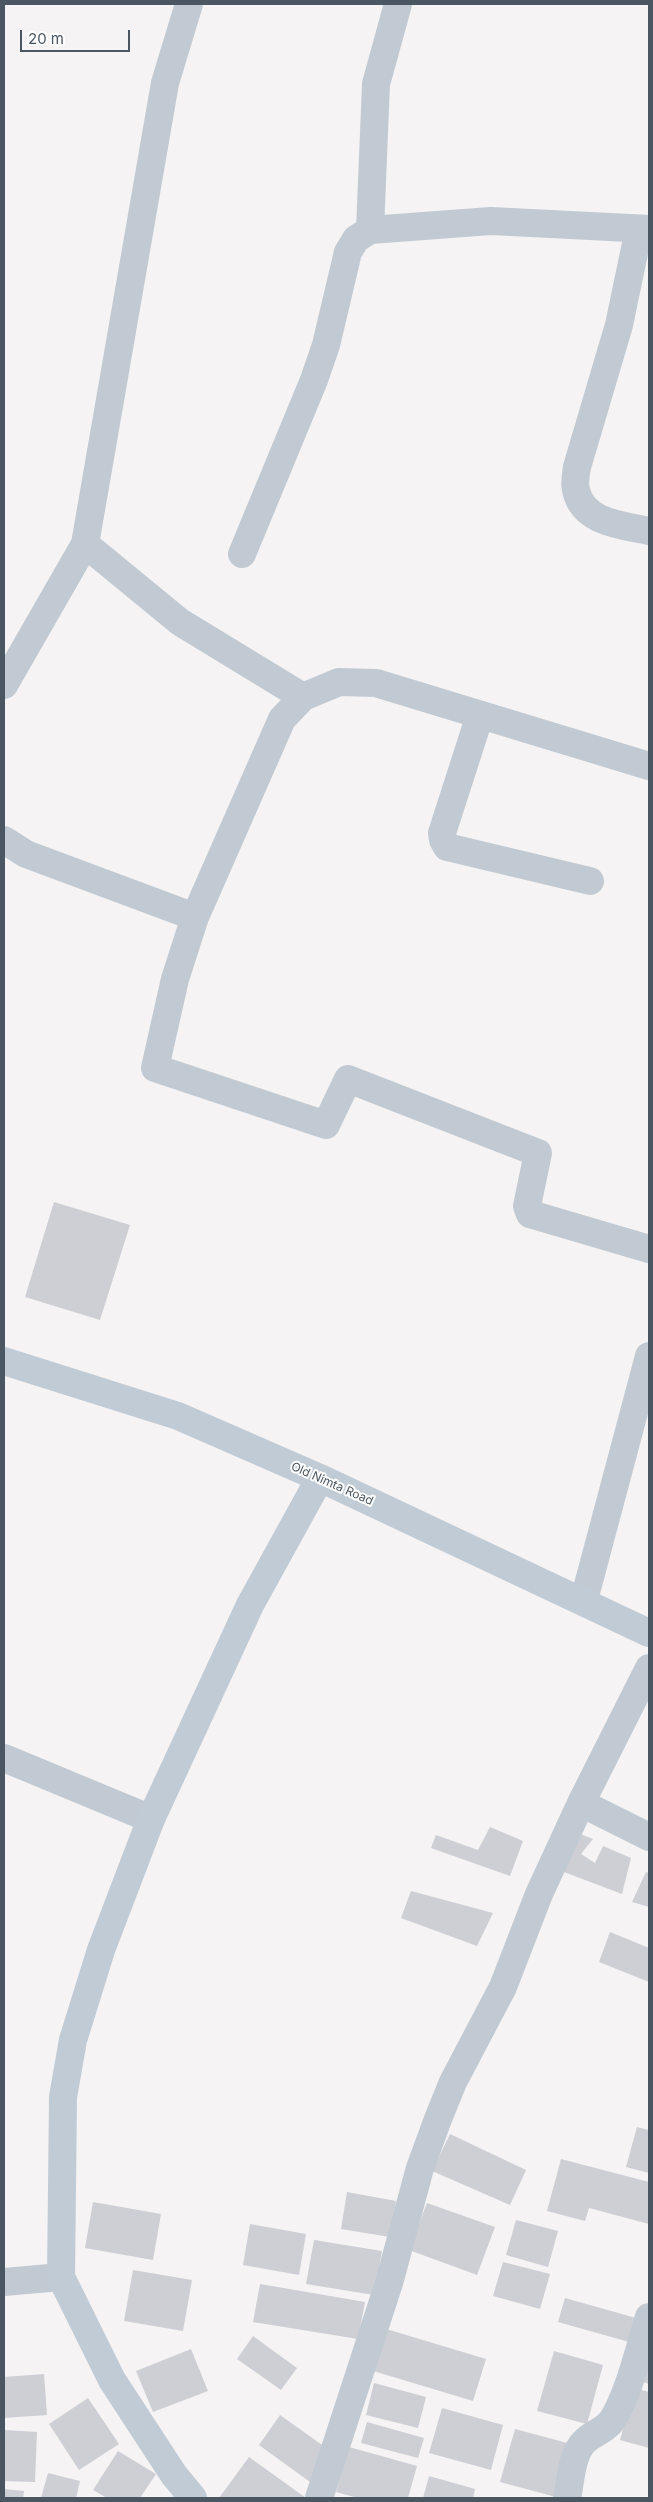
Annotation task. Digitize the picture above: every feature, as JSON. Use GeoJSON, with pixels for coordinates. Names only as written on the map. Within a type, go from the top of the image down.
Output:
{"type":"FeatureCollection","features":[{"type":"Feature","properties":{"kind":"street"},"geometry":{"type":"LineString","coordinates":[[4,684],[85,544],[165,84],[189,4]]}},
{"type":"Feature","properties":{"kind":"street"},"geometry":{"type":"LineString","coordinates":[[370,230],[376,84],[398,4]]}},
{"type":"Feature","properties":{"kind":"street"},"geometry":{"type":"LineString","coordinates":[[242,554],[314,380],[326,345],[348,252],[356,239],[370,230],[491,221],[644,229],[619,325],[576,467],[575,489],[581,505],[597,519],[649,531]]}},
{"type":"Feature","properties":{"kind":"street"},"geometry":{"type":"LineString","coordinates":[[85,544],[180,622],[303,697]]}},
{"type":"Feature","properties":{"kind":"street"},"geometry":{"type":"LineString","coordinates":[[649,766],[376,683],[339,682],[303,697],[282,719],[195,917],[175,979],[155,1068],[326,1125],[348,1079],[538,1152],[527,1206],[530,1214],[649,1250]]}},
{"type":"Feature","properties":{"kind":"street"},"geometry":{"type":"LineString","coordinates":[[480,715],[442,833],[447,847],[590,881]]}},
{"type":"Feature","properties":{"kind":"street"},"geometry":{"type":"LineString","coordinates":[[4,840],[26,854],[195,917]]}},
{"type":"Feature","properties":{"kind":"street"},"geometry":{"type":"LineString","coordinates":[[584,1600],[649,1356]]}},
{"type":"Feature","properties":{"kind":"street","name":"Old Nimta Road"},"geometry":{"type":"LineString","coordinates":[[4,1361],[178,1416],[320,1478],[584,1600],[649,1633]]}},
{"type":"Feature","properties":{"kind":"street"},"geometry":{"type":"LineString","coordinates":[[193,2498],[174,2475],[112,2380],[61,2277],[64,2097],[73,2040],[102,1950],[151,1819],[250,1605],[320,1478]]}},
{"type":"Feature","properties":{"kind":"street"},"geometry":{"type":"LineString","coordinates":[[319,2498],[389,2284],[420,2168],[438,2119],[453,2082],[503,1987],[539,1894],[581,1803],[649,1668]]}},
{"type":"Feature","properties":{"kind":"street"},"geometry":{"type":"LineString","coordinates":[[4,1758],[151,1819]]}},
{"type":"Feature","properties":{"kind":"street"},"geometry":{"type":"LineString","coordinates":[[581,1803],[649,1836]]}},
{"type":"Feature","properties":{"kind":"street"},"geometry":{"type":"LineString","coordinates":[[4,2282],[61,2277]]}},
{"type":"Feature","properties":{"kind":"street"},"geometry":{"type":"LineString","coordinates":[[567,2498],[579,2448],[586,2440],[607,2427],[613,2420],[621,2403],[649,2317]]}},
{"type":"Feature","properties":{"kind":"building"},"geometry":{"type":"Polygon","coordinates":[[[54,1202],[130,1225],[100,1320],[25,1297],[54,1202]]]}},
{"type":"Feature","properties":{"kind":"building"},"geometry":{"type":"Polygon","coordinates":[[[490,1827],[523,1841],[510,1876],[431,1848],[436,1835],[478,1850],[490,1827]]]}},
{"type":"Feature","properties":{"kind":"building"},"geometry":{"type":"Polygon","coordinates":[[[575,1832],[593,1839],[581,1854],[595,1863],[603,1846],[631,1858],[622,1894],[556,1869],[575,1832]]]}},
{"type":"Feature","properties":{"kind":"building"},"geometry":{"type":"Polygon","coordinates":[[[646,1872],[649,1873],[649,1907],[632,1902],[646,1872]]]}},
{"type":"Feature","properties":{"kind":"building"},"geometry":{"type":"Polygon","coordinates":[[[411,1891],[493,1913],[477,1946],[401,1918],[411,1891]]]}},
{"type":"Feature","properties":{"kind":"building"},"geometry":{"type":"Polygon","coordinates":[[[610,1932],[649,1948],[649,1982],[599,1962],[610,1932]]]}},
{"type":"Feature","properties":{"kind":"building"},"geometry":{"type":"Polygon","coordinates":[[[637,2127],[649,2130],[649,2173],[626,2167],[637,2127]]]}},
{"type":"Feature","properties":{"kind":"building"},"geometry":{"type":"Polygon","coordinates":[[[450,2134],[526,2170],[510,2205],[432,2171],[450,2134]]]}},
{"type":"Feature","properties":{"kind":"building"},"geometry":{"type":"Polygon","coordinates":[[[561,2159],[649,2182],[649,2224],[589,2208],[585,2221],[547,2211],[561,2159]]]}},
{"type":"Feature","properties":{"kind":"building"},"geometry":{"type":"Polygon","coordinates":[[[347,2192],[396,2201],[390,2237],[341,2229],[347,2192]]]}},
{"type":"Feature","properties":{"kind":"building"},"geometry":{"type":"Polygon","coordinates":[[[93,2202],[161,2214],[153,2260],[85,2248],[93,2202]]]}},
{"type":"Feature","properties":{"kind":"building"},"geometry":{"type":"Polygon","coordinates":[[[427,2203],[495,2227],[477,2275],[409,2250],[427,2203]]]}},
{"type":"Feature","properties":{"kind":"building"},"geometry":{"type":"Polygon","coordinates":[[[516,2220],[558,2231],[548,2267],[506,2255],[516,2220]]]}},
{"type":"Feature","properties":{"kind":"building"},"geometry":{"type":"Polygon","coordinates":[[[250,2224],[306,2234],[299,2275],[243,2265],[250,2224]]]}},
{"type":"Feature","properties":{"kind":"building"},"geometry":{"type":"Polygon","coordinates":[[[314,2240],[382,2251],[374,2295],[306,2284],[314,2240]]]}},
{"type":"Feature","properties":{"kind":"building"},"geometry":{"type":"Polygon","coordinates":[[[503,2262],[550,2274],[540,2309],[493,2296],[503,2262]]]}},
{"type":"Feature","properties":{"kind":"building"},"geometry":{"type":"Polygon","coordinates":[[[133,2270],[192,2280],[183,2331],[124,2321],[133,2270]]]}},
{"type":"Feature","properties":{"kind":"building"},"geometry":{"type":"Polygon","coordinates":[[[260,2284],[365,2302],[358,2339],[253,2322],[260,2284]]]}},
{"type":"Feature","properties":{"kind":"building"},"geometry":{"type":"Polygon","coordinates":[[[565,2298],[636,2318],[629,2342],[558,2322],[565,2298]]]}},
{"type":"Feature","properties":{"kind":"building"},"geometry":{"type":"Polygon","coordinates":[[[383,2328],[486,2359],[473,2401],[370,2370],[383,2328]]]}},
{"type":"Feature","properties":{"kind":"building"},"geometry":{"type":"Polygon","coordinates":[[[253,2336],[297,2368],[281,2390],[237,2359],[253,2336]]]}},
{"type":"Feature","properties":{"kind":"building"},"geometry":{"type":"Polygon","coordinates":[[[191,2349],[208,2391],[153,2412],[136,2371],[191,2349]]]}},
{"type":"Feature","properties":{"kind":"building"},"geometry":{"type":"Polygon","coordinates":[[[554,2351],[603,2365],[587,2424],[537,2411],[554,2351]]]}},
{"type":"Feature","properties":{"kind":"building"},"geometry":{"type":"Polygon","coordinates":[[[649,2351],[649,2384],[637,2380],[649,2351]]]}},
{"type":"Feature","properties":{"kind":"building"},"geometry":{"type":"Polygon","coordinates":[[[44,2374],[47,2415],[4,2418],[4,2377],[44,2374]]]}},
{"type":"Feature","properties":{"kind":"building"},"geometry":{"type":"Polygon","coordinates":[[[374,2383],[426,2397],[418,2428],[366,2415],[374,2383]]]}},
{"type":"Feature","properties":{"kind":"building"},"geometry":{"type":"Polygon","coordinates":[[[634,2388],[649,2392],[649,2448],[620,2440],[634,2388]]]}},
{"type":"Feature","properties":{"kind":"building"},"geometry":{"type":"Polygon","coordinates":[[[88,2398],[119,2444],[79,2470],[49,2424],[88,2398]]]}},
{"type":"Feature","properties":{"kind":"building"},"geometry":{"type":"Polygon","coordinates":[[[442,2408],[503,2425],[491,2470],[429,2453],[442,2408]]]}},
{"type":"Feature","properties":{"kind":"building"},"geometry":{"type":"Polygon","coordinates":[[[280,2415],[332,2452],[310,2482],[259,2445],[280,2415]]]}},
{"type":"Feature","properties":{"kind":"building"},"geometry":{"type":"Polygon","coordinates":[[[367,2422],[424,2438],[418,2458],[361,2443],[367,2422]]]}},
{"type":"Feature","properties":{"kind":"building"},"geometry":{"type":"Polygon","coordinates":[[[515,2429],[571,2444],[556,2497],[500,2482],[515,2429]]]}},
{"type":"Feature","properties":{"kind":"building"},"geometry":{"type":"Polygon","coordinates":[[[4,2430],[37,2432],[35,2482],[4,2481],[4,2430]]]}},
{"type":"Feature","properties":{"kind":"building"},"geometry":{"type":"Polygon","coordinates":[[[349,2447],[417,2466],[408,2498],[358,2498],[336,2492],[349,2447]]]}},
{"type":"Feature","properties":{"kind":"building"},"geometry":{"type":"Polygon","coordinates":[[[118,2451],[156,2474],[140,2498],[107,2498],[93,2490],[118,2451]]]}},
{"type":"Feature","properties":{"kind":"building"},"geometry":{"type":"Polygon","coordinates":[[[249,2457],[306,2498],[219,2498],[249,2457]]]}},
{"type":"Feature","properties":{"kind":"building"},"geometry":{"type":"Polygon","coordinates":[[[48,2473],[80,2481],[76,2498],[41,2498],[48,2473]]]}},
{"type":"Feature","properties":{"kind":"building"},"geometry":{"type":"Polygon","coordinates":[[[429,2476],[475,2489],[473,2498],[423,2498],[429,2476]]]}},
{"type":"Feature","properties":{"kind":"building"},"geometry":{"type":"Polygon","coordinates":[[[4,2489],[24,2491],[23,2498],[4,2498],[4,2489]]]}}]}
